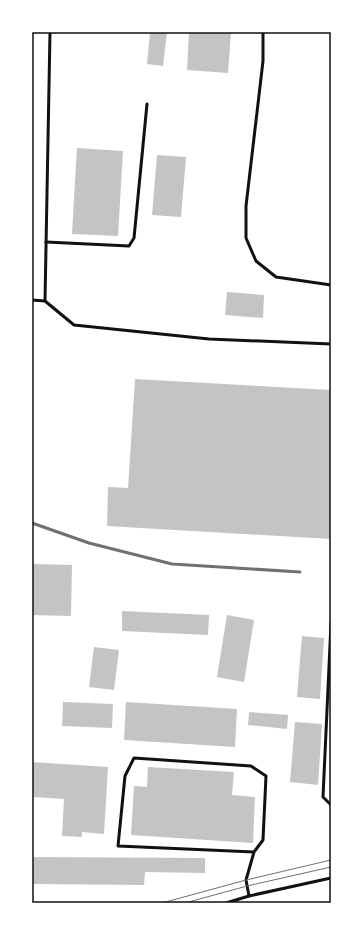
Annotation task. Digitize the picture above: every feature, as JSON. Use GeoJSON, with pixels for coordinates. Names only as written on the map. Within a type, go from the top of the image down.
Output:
{"type":"FeatureCollection","features":[{"type":"Feature","properties":{"kind":"lane"},"geometry":{"type":"LineString","coordinates":[[45,301],[50,32]]}},
{"type":"Feature","properties":{"kind":"lane"},"geometry":{"type":"LineString","coordinates":[[263,32],[263,61],[246,206],[246,238],[256,261],[276,276],[331,285]]}},
{"type":"Feature","properties":{"kind":"lane"},"geometry":{"type":"LineString","coordinates":[[46,242],[129,246],[134,238],[148,104]]}},
{"type":"Feature","properties":{"kind":"lane"},"geometry":{"type":"LineString","coordinates":[[32,300],[45,301],[74,325],[209,339],[331,344]]}},
{"type":"Feature","properties":{"kind":"lane"},"geometry":{"type":"LineString","coordinates":[[331,623],[323,797],[331,805]]}},
{"type":"Feature","properties":{"kind":"lane"},"geometry":{"type":"LineString","coordinates":[[249,896],[246,880],[254,852],[263,840],[266,776],[251,766],[134,758],[124,776],[118,846],[254,852]]}},
{"type":"Feature","properties":{"kind":"lane"},"geometry":{"type":"LineString","coordinates":[[226,903],[249,896],[331,878]]}},
{"type":"Feature","properties":{"kind":"building"},"geometry":{"type":"Polygon","coordinates":[[[150,32],[167,32],[163,66],[147,64],[150,32]]]}},
{"type":"Feature","properties":{"kind":"building"},"geometry":{"type":"Polygon","coordinates":[[[189,32],[231,32],[228,73],[187,70],[189,32]]]}},
{"type":"Feature","properties":{"kind":"building"},"geometry":{"type":"Polygon","coordinates":[[[77,148],[123,151],[118,236],[72,234],[77,148]]]}},
{"type":"Feature","properties":{"kind":"building"},"geometry":{"type":"Polygon","coordinates":[[[157,155],[186,157],[181,217],[152,215],[157,155]]]}},
{"type":"Feature","properties":{"kind":"building"},"geometry":{"type":"Polygon","coordinates":[[[227,292],[264,295],[263,318],[225,315],[227,292]]]}},
{"type":"Feature","properties":{"kind":"building"},"geometry":{"type":"Polygon","coordinates":[[[135,379],[331,390],[331,539],[107,526],[108,487],[128,488],[135,379]]]}},
{"type":"Feature","properties":{"kind":"building"},"geometry":{"type":"Polygon","coordinates":[[[32,564],[72,565],[71,616],[32,615],[32,564]]]}},
{"type":"Feature","properties":{"kind":"building"},"geometry":{"type":"Polygon","coordinates":[[[122,611],[209,615],[208,635],[122,631],[122,611]]]}},
{"type":"Feature","properties":{"kind":"building"},"geometry":{"type":"Polygon","coordinates":[[[227,615],[254,620],[244,682],[217,677],[227,615]]]}},
{"type":"Feature","properties":{"kind":"building"},"geometry":{"type":"Polygon","coordinates":[[[302,636],[324,638],[320,699],[297,697],[302,636]]]}},
{"type":"Feature","properties":{"kind":"building"},"geometry":{"type":"Polygon","coordinates":[[[94,647],[119,650],[114,690],[89,687],[94,647]]]}},
{"type":"Feature","properties":{"kind":"building"},"geometry":{"type":"Polygon","coordinates":[[[63,702],[113,704],[112,728],[62,726],[63,702]]]}},
{"type":"Feature","properties":{"kind":"building"},"geometry":{"type":"Polygon","coordinates":[[[126,702],[237,709],[235,747],[124,740],[126,702]]]}},
{"type":"Feature","properties":{"kind":"building"},"geometry":{"type":"Polygon","coordinates":[[[249,712],[288,715],[287,729],[248,725],[249,712]]]}},
{"type":"Feature","properties":{"kind":"building"},"geometry":{"type":"Polygon","coordinates":[[[295,722],[322,724],[318,785],[290,782],[295,722]]]}},
{"type":"Feature","properties":{"kind":"building"},"geometry":{"type":"Polygon","coordinates":[[[32,762],[108,767],[104,834],[82,832],[82,837],[62,836],[64,799],[32,797],[32,762]]]}},
{"type":"Feature","properties":{"kind":"building"},"geometry":{"type":"Polygon","coordinates":[[[148,767],[234,772],[232,795],[255,797],[253,843],[131,835],[134,786],[147,787],[148,767]]]}},
{"type":"Feature","properties":{"kind":"building"},"geometry":{"type":"Polygon","coordinates":[[[32,857],[205,858],[205,873],[145,872],[144,885],[32,884],[32,857]]]}},
{"type":"Feature","properties":{"kind":"tram line"},"geometry":{"type":"LineString","coordinates":[[162,903],[246,880],[331,860]]}},
{"type":"Feature","properties":{"kind":"tram line"},"geometry":{"type":"LineString","coordinates":[[185,903],[247,886],[331,867]]}},
{"type":"Feature","properties":{"kind":"railway"},"geometry":{"type":"LineString","coordinates":[[32,523],[89,543],[172,564],[300,572]]}}]}
